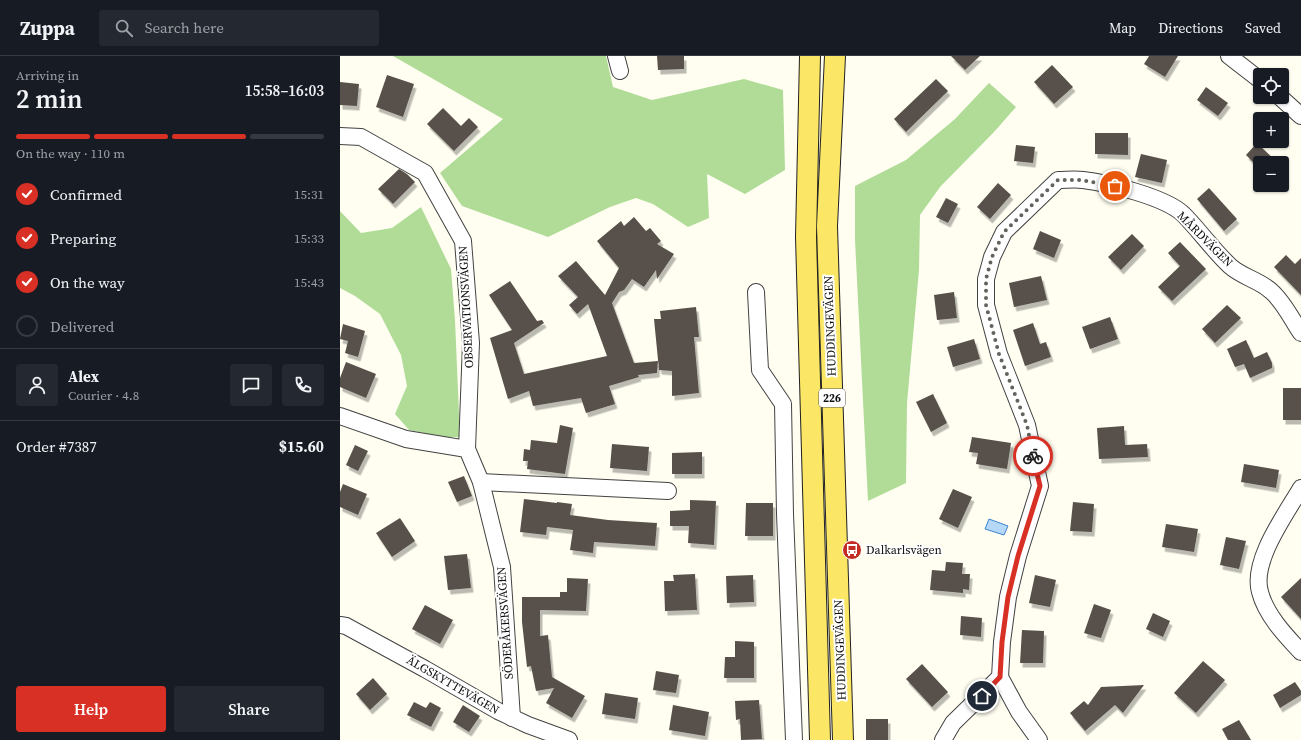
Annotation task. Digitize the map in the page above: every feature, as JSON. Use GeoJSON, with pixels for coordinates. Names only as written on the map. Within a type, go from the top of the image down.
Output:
{"type":"FeatureCollection","features":[{"type":"Feature","properties":{"kind":"main road","name":"HUDDINGEVÄGEN"},"geometry":{"type":"LineString","coordinates":[[810,56],[806,237],[820,740]]}},
{"type":"Feature","properties":{"kind":"main road","name":"HUDDINGEVÄGEN"},"geometry":{"type":"LineString","coordinates":[[835,56],[827,226],[843,740]]}},
{"type":"Feature","properties":{"kind":"street"},"geometry":{"type":"LineString","coordinates":[[1229,56],[1253,75]]}},
{"type":"Feature","properties":{"kind":"street"},"geometry":{"type":"LineString","coordinates":[[1288,104],[1301,116]]}},
{"type":"Feature","properties":{"kind":"street","name":"OBSERVATIONSVÄGEN"},"geometry":{"type":"LineString","coordinates":[[340,136],[361,137],[425,174],[463,241],[471,343],[467,449]]}},
{"type":"Feature","properties":{"kind":"street","name":"MÅRDVÄGEN"},"geometry":{"type":"LineString","coordinates":[[1000,677],[1002,642],[1008,597],[1018,556],[1040,486],[1027,425],[999,354],[986,305],[986,279],[992,257],[1004,232],[1058,180],[1081,180],[1136,192],[1166,204],[1182,213],[1230,266],[1246,277],[1263,285],[1278,297],[1301,333]]}},
{"type":"Feature","properties":{"kind":"street"},"geometry":{"type":"LineString","coordinates":[[756,292],[760,370],[783,404],[785,514],[794,740]]}},
{"type":"Feature","properties":{"kind":"street"},"geometry":{"type":"LineString","coordinates":[[340,416],[406,438],[467,449]]}},
{"type":"Feature","properties":{"kind":"street","name":"SÖDERÅKERSVÄGEN"},"geometry":{"type":"LineString","coordinates":[[467,449],[481,482],[502,567],[512,718]]}},
{"type":"Feature","properties":{"kind":"street"},"geometry":{"type":"LineString","coordinates":[[481,482],[668,491]]}},
{"type":"Feature","properties":{"kind":"street"},"geometry":{"type":"LineString","coordinates":[[1301,488],[1267,547],[1260,566],[1258,584],[1265,605],[1284,633],[1301,652]]}},
{"type":"Feature","properties":{"kind":"street","name":"ÄLGSKYTTEVÄGEN"},"geometry":{"type":"LineString","coordinates":[[340,625],[346,626],[425,668],[498,711],[569,740]]}},
{"type":"Feature","properties":{"kind":"street"},"geometry":{"type":"LineString","coordinates":[[943,740],[954,723],[1000,677],[1019,712],[1039,740]]}},
{"type":"Feature","properties":{"kind":"green space"},"geometry":{"type":"Polygon","coordinates":[[[393,56],[606,56],[613,87],[652,100],[744,79],[783,90],[785,170],[745,194],[707,174],[709,218],[688,227],[653,204],[636,198],[610,207],[548,237],[462,206],[440,173],[503,119],[393,56]]]}},
{"type":"Feature","properties":{"kind":"green space"},"geometry":{"type":"Polygon","coordinates":[[[989,83],[1016,107],[994,132],[940,187],[920,215],[919,270],[907,403],[906,483],[868,501],[855,240],[855,186],[906,160],[955,119],[989,83]]]}},
{"type":"Feature","properties":{"kind":"green space"},"geometry":{"type":"Polygon","coordinates":[[[421,207],[451,269],[455,320],[460,437],[444,437],[409,430],[395,414],[407,386],[401,355],[380,314],[355,296],[340,288],[340,211],[361,233],[392,228],[421,207]]]}},
{"type":"Feature","properties":{"kind":"water"},"geometry":{"type":"Polygon","coordinates":[[[989,519],[1008,526],[1004,535],[985,529],[989,519]]]}},
{"type":"Feature","properties":{"kind":"building"},"geometry":{"type":"Polygon","coordinates":[[[657,56],[684,56],[684,69],[658,70],[657,56]]]}},
{"type":"Feature","properties":{"kind":"building"},"geometry":{"type":"Polygon","coordinates":[[[951,56],[980,56],[965,70],[951,56]]]}},
{"type":"Feature","properties":{"kind":"building"},"geometry":{"type":"Polygon","coordinates":[[[1149,56],[1178,56],[1165,77],[1144,64],[1149,56]]]}},
{"type":"Feature","properties":{"kind":"building"},"geometry":{"type":"Polygon","coordinates":[[[1052,65],[1073,87],[1054,104],[1034,82],[1052,65]]]}},
{"type":"Feature","properties":{"kind":"building"},"geometry":{"type":"Polygon","coordinates":[[[387,75],[414,84],[403,117],[376,107],[387,75]]]}},
{"type":"Feature","properties":{"kind":"building"},"geometry":{"type":"Polygon","coordinates":[[[936,79],[948,91],[906,132],[894,119],[936,79]]]}},
{"type":"Feature","properties":{"kind":"building"},"geometry":{"type":"Polygon","coordinates":[[[340,82],[359,84],[357,106],[340,105],[340,82]]]}},
{"type":"Feature","properties":{"kind":"building"},"geometry":{"type":"Polygon","coordinates":[[[1206,87],[1228,103],[1218,116],[1197,100],[1206,87]]]}},
{"type":"Feature","properties":{"kind":"building"},"geometry":{"type":"Polygon","coordinates":[[[443,108],[461,126],[469,118],[478,127],[454,151],[427,124],[443,108]]]}},
{"type":"Feature","properties":{"kind":"building"},"geometry":{"type":"Polygon","coordinates":[[[1095,133],[1128,133],[1128,155],[1095,154],[1095,133]]]}},
{"type":"Feature","properties":{"kind":"building"},"geometry":{"type":"Polygon","coordinates":[[[1016,145],[1035,147],[1033,163],[1014,161],[1016,145]]]}},
{"type":"Feature","properties":{"kind":"building"},"geometry":{"type":"Polygon","coordinates":[[[1253,147],[1262,148],[1271,156],[1253,156],[1253,162],[1246,155],[1253,147]]]}},
{"type":"Feature","properties":{"kind":"building"},"geometry":{"type":"Polygon","coordinates":[[[1141,154],[1167,160],[1162,183],[1135,177],[1141,154]]]}},
{"type":"Feature","properties":{"kind":"building"},"geometry":{"type":"Polygon","coordinates":[[[399,169],[415,182],[393,204],[378,189],[399,169]]]}},
{"type":"Feature","properties":{"kind":"building"},"geometry":{"type":"Polygon","coordinates":[[[998,183],[1011,195],[990,219],[977,207],[998,183]]]}},
{"type":"Feature","properties":{"kind":"building"},"geometry":{"type":"Polygon","coordinates":[[[1209,188],[1237,219],[1224,231],[1197,199],[1209,188]]]}},
{"type":"Feature","properties":{"kind":"building"},"geometry":{"type":"Polygon","coordinates":[[[946,198],[958,204],[948,223],[936,217],[946,198]]]}},
{"type":"Feature","properties":{"kind":"building"},"geometry":{"type":"Polygon","coordinates":[[[634,217],[646,231],[650,228],[661,241],[657,244],[674,254],[657,279],[656,270],[644,287],[632,279],[624,290],[619,292],[612,303],[634,363],[658,361],[657,373],[638,375],[639,377],[609,386],[615,404],[586,413],[581,398],[533,406],[529,391],[508,399],[490,338],[512,330],[489,295],[510,281],[537,321],[542,320],[544,323],[514,343],[524,374],[607,356],[588,304],[577,314],[569,305],[578,297],[558,276],[576,261],[605,295],[619,268],[597,241],[621,221],[624,226],[634,217]]]}},
{"type":"Feature","properties":{"kind":"building"},"geometry":{"type":"Polygon","coordinates":[[[1040,231],[1061,240],[1054,258],[1033,249],[1040,231]]]}},
{"type":"Feature","properties":{"kind":"building"},"geometry":{"type":"Polygon","coordinates":[[[1132,234],[1144,246],[1121,270],[1108,257],[1132,234]]]}},
{"type":"Feature","properties":{"kind":"building"},"geometry":{"type":"Polygon","coordinates":[[[1180,242],[1206,269],[1172,301],[1158,287],[1180,266],[1168,253],[1180,242]]]}},
{"type":"Feature","properties":{"kind":"building"},"geometry":{"type":"Polygon","coordinates":[[[1286,255],[1295,264],[1301,258],[1301,295],[1274,267],[1286,255]]]}},
{"type":"Feature","properties":{"kind":"building"},"geometry":{"type":"Polygon","coordinates":[[[1041,276],[1047,300],[1014,307],[1009,283],[1041,276]]]}},
{"type":"Feature","properties":{"kind":"building"},"geometry":{"type":"Polygon","coordinates":[[[954,292],[957,318],[937,320],[934,295],[954,292]]]}},
{"type":"Feature","properties":{"kind":"building"},"geometry":{"type":"Polygon","coordinates":[[[1227,305],[1241,318],[1215,343],[1202,329],[1227,305]]]}},
{"type":"Feature","properties":{"kind":"building"},"geometry":{"type":"Polygon","coordinates":[[[696,307],[699,337],[694,337],[699,393],[672,396],[672,371],[659,370],[654,319],[661,319],[660,311],[696,307]]]}},
{"type":"Feature","properties":{"kind":"building"},"geometry":{"type":"Polygon","coordinates":[[[1110,317],[1118,339],[1090,349],[1082,327],[1110,317]]]}},
{"type":"Feature","properties":{"kind":"building"},"geometry":{"type":"Polygon","coordinates":[[[1033,323],[1040,344],[1046,342],[1051,357],[1025,366],[1013,330],[1033,323]]]}},
{"type":"Feature","properties":{"kind":"building"},"geometry":{"type":"Polygon","coordinates":[[[343,324],[365,331],[358,357],[345,353],[348,341],[340,339],[343,324]]]}},
{"type":"Feature","properties":{"kind":"building"},"geometry":{"type":"Polygon","coordinates":[[[974,339],[980,359],[953,367],[947,347],[974,339]]]}},
{"type":"Feature","properties":{"kind":"building"},"geometry":{"type":"Polygon","coordinates":[[[1246,340],[1254,358],[1267,352],[1272,363],[1272,368],[1250,378],[1244,364],[1235,367],[1227,349],[1246,340]]]}},
{"type":"Feature","properties":{"kind":"building"},"geometry":{"type":"Polygon","coordinates":[[[346,362],[376,374],[366,398],[340,387],[340,378],[346,362]]]}},
{"type":"Feature","properties":{"kind":"building"},"geometry":{"type":"Polygon","coordinates":[[[1283,388],[1301,388],[1301,420],[1283,420],[1283,388]]]}},
{"type":"Feature","properties":{"kind":"building"},"geometry":{"type":"Polygon","coordinates":[[[933,394],[947,423],[931,432],[916,402],[933,394]]]}},
{"type":"Feature","properties":{"kind":"building"},"geometry":{"type":"Polygon","coordinates":[[[560,425],[573,428],[565,474],[527,469],[528,461],[523,461],[524,449],[530,450],[531,440],[557,443],[560,425]]]}},
{"type":"Feature","properties":{"kind":"building"},"geometry":{"type":"Polygon","coordinates":[[[1124,426],[1125,445],[1147,444],[1148,457],[1099,459],[1097,428],[1124,426]]]}},
{"type":"Feature","properties":{"kind":"building"},"geometry":{"type":"Polygon","coordinates":[[[972,437],[1011,443],[1007,469],[976,464],[978,453],[969,452],[972,437]]]}},
{"type":"Feature","properties":{"kind":"building"},"geometry":{"type":"Polygon","coordinates":[[[612,444],[649,447],[647,471],[610,468],[612,444]]]}},
{"type":"Feature","properties":{"kind":"building"},"geometry":{"type":"Polygon","coordinates":[[[355,445],[368,451],[358,471],[346,465],[355,445]]]}},
{"type":"Feature","properties":{"kind":"building"},"geometry":{"type":"Polygon","coordinates":[[[702,452],[702,474],[672,474],[672,453],[702,452]]]}},
{"type":"Feature","properties":{"kind":"building"},"geometry":{"type":"Polygon","coordinates":[[[1244,464],[1279,470],[1276,488],[1241,482],[1244,464]]]}},
{"type":"Feature","properties":{"kind":"building"},"geometry":{"type":"Polygon","coordinates":[[[464,476],[472,496],[457,502],[448,482],[464,476]]]}},
{"type":"Feature","properties":{"kind":"building"},"geometry":{"type":"Polygon","coordinates":[[[343,484],[367,494],[358,515],[340,507],[340,492],[343,484]]]}},
{"type":"Feature","properties":{"kind":"building"},"geometry":{"type":"Polygon","coordinates":[[[953,489],[972,497],[958,528],[939,519],[953,489]]]}},
{"type":"Feature","properties":{"kind":"building"},"geometry":{"type":"Polygon","coordinates":[[[524,499],[572,504],[570,515],[608,520],[657,523],[655,546],[594,542],[593,553],[570,550],[573,530],[547,527],[546,535],[520,532],[524,499]]]}},
{"type":"Feature","properties":{"kind":"building"},"geometry":{"type":"Polygon","coordinates":[[[690,500],[716,501],[714,545],[688,543],[689,526],[670,526],[670,511],[690,510],[690,500]]]}},
{"type":"Feature","properties":{"kind":"building"},"geometry":{"type":"Polygon","coordinates":[[[1073,502],[1094,504],[1092,532],[1070,531],[1073,502]]]}},
{"type":"Feature","properties":{"kind":"building"},"geometry":{"type":"Polygon","coordinates":[[[746,503],[773,503],[773,536],[745,536],[746,503]]]}},
{"type":"Feature","properties":{"kind":"building"},"geometry":{"type":"Polygon","coordinates":[[[400,518],[415,541],[392,557],[376,533],[400,518]]]}},
{"type":"Feature","properties":{"kind":"building"},"geometry":{"type":"Polygon","coordinates":[[[1166,524],[1198,529],[1194,552],[1162,547],[1166,524]]]}},
{"type":"Feature","properties":{"kind":"building"},"geometry":{"type":"Polygon","coordinates":[[[1226,537],[1246,541],[1239,569],[1220,565],[1226,537]]]}},
{"type":"Feature","properties":{"kind":"building"},"geometry":{"type":"Polygon","coordinates":[[[467,554],[471,588],[448,590],[444,556],[467,554]]]}},
{"type":"Feature","properties":{"kind":"building"},"geometry":{"type":"Polygon","coordinates":[[[946,562],[963,563],[962,574],[970,574],[969,590],[963,589],[963,593],[930,590],[932,570],[945,571],[946,562]]]}},
{"type":"Feature","properties":{"kind":"building"},"geometry":{"type":"Polygon","coordinates":[[[695,574],[697,610],[665,611],[664,581],[674,581],[673,575],[695,574]]]}},
{"type":"Feature","properties":{"kind":"building"},"geometry":{"type":"Polygon","coordinates":[[[753,575],[754,602],[727,603],[726,576],[753,575]]]}},
{"type":"Feature","properties":{"kind":"building"},"geometry":{"type":"Polygon","coordinates":[[[1035,575],[1056,580],[1050,607],[1029,603],[1035,575]]]}},
{"type":"Feature","properties":{"kind":"building"},"geometry":{"type":"Polygon","coordinates":[[[567,578],[588,579],[586,611],[540,610],[540,636],[548,635],[552,677],[585,696],[572,718],[546,703],[554,688],[536,691],[531,666],[527,667],[522,622],[522,597],[560,597],[560,592],[567,592],[567,578]]]}},
{"type":"Feature","properties":{"kind":"building"},"geometry":{"type":"Polygon","coordinates":[[[1301,578],[1301,619],[1281,597],[1301,578]]]}},
{"type":"Feature","properties":{"kind":"building"},"geometry":{"type":"Polygon","coordinates":[[[1094,604],[1111,610],[1101,638],[1084,633],[1094,604]]]}},
{"type":"Feature","properties":{"kind":"building"},"geometry":{"type":"Polygon","coordinates":[[[425,605],[453,620],[440,644],[412,629],[425,605]]]}},
{"type":"Feature","properties":{"kind":"building"},"geometry":{"type":"Polygon","coordinates":[[[1153,613],[1170,621],[1163,637],[1146,629],[1153,613]]]}},
{"type":"Feature","properties":{"kind":"building"},"geometry":{"type":"Polygon","coordinates":[[[961,616],[982,618],[981,637],[960,635],[961,616]]]}},
{"type":"Feature","properties":{"kind":"building"},"geometry":{"type":"Polygon","coordinates":[[[1022,630],[1044,631],[1043,663],[1020,663],[1022,630]]]}},
{"type":"Feature","properties":{"kind":"building"},"geometry":{"type":"Polygon","coordinates":[[[735,641],[754,642],[754,678],[724,678],[725,657],[735,657],[735,641]]]}},
{"type":"Feature","properties":{"kind":"building"},"geometry":{"type":"Polygon","coordinates":[[[1203,661],[1225,680],[1196,713],[1174,693],[1203,661]]]}},
{"type":"Feature","properties":{"kind":"building"},"geometry":{"type":"Polygon","coordinates":[[[922,664],[948,692],[932,707],[906,679],[922,664]]]}},
{"type":"Feature","properties":{"kind":"building"},"geometry":{"type":"Polygon","coordinates":[[[656,671],[679,675],[676,693],[653,690],[656,671]]]}},
{"type":"Feature","properties":{"kind":"building"},"geometry":{"type":"Polygon","coordinates":[[[373,678],[387,694],[370,710],[356,694],[373,678]]]}},
{"type":"Feature","properties":{"kind":"building"},"geometry":{"type":"Polygon","coordinates":[[[1295,682],[1301,691],[1301,695],[1280,708],[1273,695],[1295,682]]]}},
{"type":"Feature","properties":{"kind":"building"},"geometry":{"type":"Polygon","coordinates":[[[1144,685],[1123,713],[1115,705],[1085,731],[1070,713],[1084,701],[1088,705],[1101,687],[1144,685]]]}},
{"type":"Feature","properties":{"kind":"building"},"geometry":{"type":"Polygon","coordinates":[[[605,693],[638,698],[635,719],[602,714],[605,693]]]}},
{"type":"Feature","properties":{"kind":"building"},"geometry":{"type":"Polygon","coordinates":[[[759,700],[762,739],[741,740],[740,719],[736,720],[735,701],[759,700]]]}},
{"type":"Feature","properties":{"kind":"building"},"geometry":{"type":"Polygon","coordinates":[[[414,702],[426,708],[430,702],[441,708],[431,727],[407,715],[414,702]]]}},
{"type":"Feature","properties":{"kind":"building"},"geometry":{"type":"Polygon","coordinates":[[[463,705],[480,716],[469,732],[453,722],[463,705]]]}},
{"type":"Feature","properties":{"kind":"building"},"geometry":{"type":"Polygon","coordinates":[[[673,705],[709,712],[705,736],[669,730],[673,705]]]}},
{"type":"Feature","properties":{"kind":"building"},"geometry":{"type":"Polygon","coordinates":[[[866,719],[888,719],[888,740],[866,740],[866,719]]]}},
{"type":"Feature","properties":{"kind":"building"},"geometry":{"type":"Polygon","coordinates":[[[1239,720],[1251,740],[1228,740],[1222,729],[1239,720]]]}},
{"type":"Feature","properties":{"kind":"way so far"},"geometry":{"type":"LineString","coordinates":[[1033,456],[1027,425],[999,354],[986,305],[986,279],[992,257],[1004,232],[1058,180],[1081,180],[1115,186]]}},
{"type":"Feature","properties":{"kind":"place","name":"Dalkarlsvägen"},"geometry":{"type":"Point","coordinates":[852,550]}},
{"type":"Feature","properties":{"kind":"route"},"geometry":{"type":"LineString","coordinates":[[982,696],[1000,677],[1002,642],[1008,597],[1018,556],[1040,486],[1033,456]]}}]}
